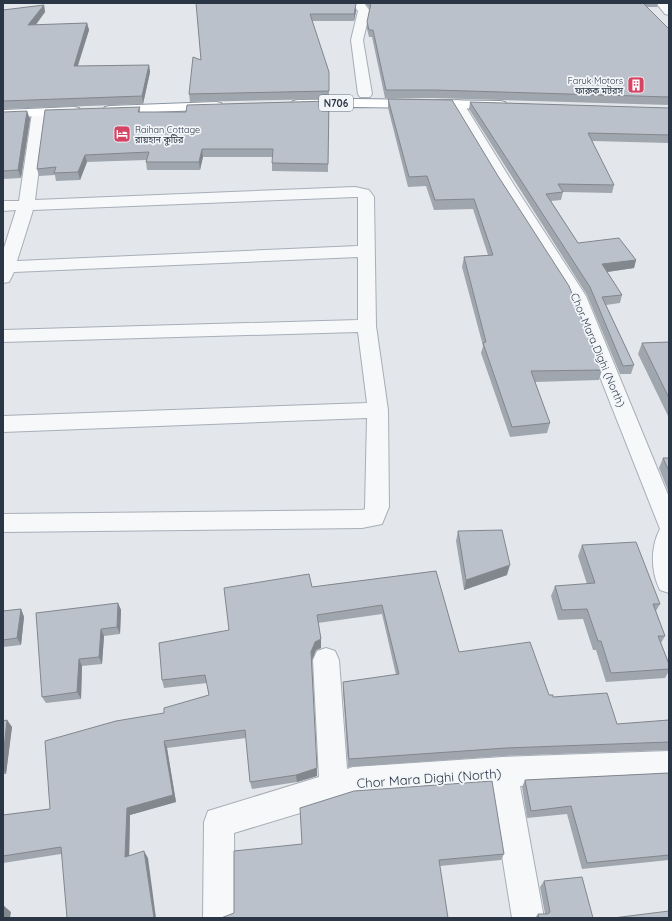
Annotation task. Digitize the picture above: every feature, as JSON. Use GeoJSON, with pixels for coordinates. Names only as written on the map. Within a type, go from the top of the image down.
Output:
{"type":"FeatureCollection","features":[{"type":"Feature","properties":{"kind":"highway","name":"N706"},"geometry":{"type":"LineString","coordinates":[[365,94],[511,101],[457,104],[356,103],[286,100],[365,94]]}},
{"type":"Feature","properties":{"kind":"highway"},"geometry":{"type":"LineString","coordinates":[[3,105],[92,106],[227,101]]}},
{"type":"Feature","properties":{"kind":"highway"},"geometry":{"type":"LineString","coordinates":[[3,114],[39,112],[92,106]]}},
{"type":"Feature","properties":{"kind":"street"},"geometry":{"type":"LineString","coordinates":[[358,3],[364,11],[357,40],[365,94]]}},
{"type":"Feature","properties":{"kind":"street"},"geometry":{"type":"LineString","coordinates":[[662,3],[669,12]]}},
{"type":"Feature","properties":{"kind":"street","name":"Chor Mara Dighi (North)"},"geometry":{"type":"LineString","coordinates":[[457,104],[506,185],[577,296],[669,525]]}},
{"type":"Feature","properties":{"kind":"street"},"geometry":{"type":"LineString","coordinates":[[39,112],[26,205],[4,271],[367,251]]}},
{"type":"Feature","properties":{"kind":"street"},"geometry":{"type":"LineString","coordinates":[[3,206],[354,192],[363,193],[366,197],[367,326],[378,410],[377,507],[374,517],[362,519],[3,523]]}},
{"type":"Feature","properties":{"kind":"street"},"geometry":{"type":"LineString","coordinates":[[3,336],[367,326]]}},
{"type":"Feature","properties":{"kind":"street"},"geometry":{"type":"LineString","coordinates":[[3,424],[378,410]]}},
{"type":"Feature","properties":{"kind":"street"},"geometry":{"type":"LineString","coordinates":[[669,534],[664,557],[669,583]]}},
{"type":"Feature","properties":{"kind":"street"},"geometry":{"type":"LineString","coordinates":[[326,660],[334,788]]}},
{"type":"Feature","properties":{"kind":"street","name":"Chor Mara Dighi (North)"},"geometry":{"type":"LineString","coordinates":[[218,918],[219,822],[353,782],[503,772],[669,765]]}},
{"type":"Feature","properties":{"kind":"street"},"geometry":{"type":"LineString","coordinates":[[503,772],[520,863],[528,918]]}},
{"type":"Feature","properties":{"kind":"building"},"geometry":{"type":"Polygon","coordinates":[[[196,3],[356,4],[354,14],[310,14],[329,72],[329,91],[189,94],[193,57],[201,60],[196,3]]]}},
{"type":"Feature","properties":{"kind":"building"},"geometry":{"type":"Polygon","coordinates":[[[371,3],[643,3],[669,29],[669,97],[386,90],[373,30],[369,30],[367,22],[371,3]]]}},
{"type":"Feature","properties":{"kind":"building"},"geometry":{"type":"Polygon","coordinates":[[[44,5],[28,25],[87,23],[74,66],[149,65],[142,96],[3,101],[3,10],[44,5]]]}},
{"type":"Feature","properties":{"kind":"building"},"geometry":{"type":"Polygon","coordinates":[[[388,99],[452,100],[498,176],[569,286],[602,370],[531,371],[550,423],[512,427],[483,343],[486,342],[464,257],[493,255],[474,199],[435,200],[427,176],[409,177],[388,99]]]}},
{"type":"Feature","properties":{"kind":"building"},"geometry":{"type":"Polygon","coordinates":[[[329,101],[328,164],[272,163],[273,149],[202,149],[199,162],[146,162],[149,152],[85,155],[78,172],[54,173],[56,167],[37,169],[45,110],[140,107],[138,112],[186,112],[187,105],[329,101]]]}},
{"type":"Feature","properties":{"kind":"building"},"geometry":{"type":"Polygon","coordinates":[[[470,102],[669,108],[669,135],[588,133],[614,185],[558,184],[563,192],[546,194],[578,243],[619,238],[636,260],[602,264],[622,295],[602,297],[634,365],[623,366],[590,287],[470,102]]]}},
{"type":"Feature","properties":{"kind":"building"},"geometry":{"type":"Polygon","coordinates":[[[27,111],[18,170],[3,171],[3,112],[27,111]]]}},
{"type":"Feature","properties":{"kind":"building"},"geometry":{"type":"Polygon","coordinates":[[[669,342],[669,398],[642,343],[669,342]]]}},
{"type":"Feature","properties":{"kind":"building"},"geometry":{"type":"Polygon","coordinates":[[[663,458],[669,458],[669,471],[663,458]]]}},
{"type":"Feature","properties":{"kind":"building"},"geometry":{"type":"Polygon","coordinates":[[[502,530],[510,565],[466,580],[458,531],[502,530]]]}},
{"type":"Feature","properties":{"kind":"building"},"geometry":{"type":"Polygon","coordinates":[[[636,542],[660,604],[653,604],[665,636],[658,636],[669,664],[669,669],[611,673],[601,641],[598,641],[587,609],[562,610],[555,586],[595,583],[582,545],[636,542]]]}},
{"type":"Feature","properties":{"kind":"building"},"geometry":{"type":"Polygon","coordinates":[[[436,571],[459,652],[530,642],[549,695],[553,695],[553,697],[607,693],[617,724],[669,720],[669,742],[506,748],[349,759],[343,682],[399,674],[382,605],[317,615],[321,639],[315,642],[311,652],[317,768],[296,775],[250,782],[245,730],[164,741],[173,795],[127,808],[125,857],[144,851],[154,918],[67,918],[61,847],[3,856],[3,815],[50,809],[45,741],[116,721],[164,713],[164,708],[209,695],[205,675],[162,680],[159,643],[229,630],[224,588],[309,574],[312,587],[436,571]]]}},
{"type":"Feature","properties":{"kind":"building"},"geometry":{"type":"Polygon","coordinates":[[[118,603],[117,627],[101,629],[99,657],[79,659],[77,692],[42,697],[36,613],[118,603]]]}},
{"type":"Feature","properties":{"kind":"building"},"geometry":{"type":"Polygon","coordinates":[[[21,609],[17,638],[3,640],[3,611],[21,609]]]}},
{"type":"Feature","properties":{"kind":"building"},"geometry":{"type":"Polygon","coordinates":[[[7,720],[3,758],[3,721],[7,720]]]}},
{"type":"Feature","properties":{"kind":"building"},"geometry":{"type":"Polygon","coordinates":[[[669,773],[669,855],[587,863],[571,806],[531,811],[525,780],[669,773]]]}},
{"type":"Feature","properties":{"kind":"building"},"geometry":{"type":"Polygon","coordinates":[[[492,781],[504,854],[439,860],[448,918],[221,918],[234,913],[234,851],[302,844],[300,808],[354,791],[492,781]]]}},
{"type":"Feature","properties":{"kind":"building"},"geometry":{"type":"Polygon","coordinates":[[[582,877],[593,918],[539,918],[538,914],[548,914],[550,912],[544,881],[582,877]]]}},
{"type":"Feature","properties":{"kind":"building"},"geometry":{"type":"Polygon","coordinates":[[[669,911],[669,918],[613,918],[669,911]]]}},
{"type":"Feature","properties":{"kind":"place","name":"Faruk Motors ফারুক মটরস"},"geometry":{"type":"Point","coordinates":[636,85]}},
{"type":"Feature","properties":{"kind":"place","name":"Raihan Cottage রায়হান কুটির"},"geometry":{"type":"Point","coordinates":[122,134]}}]}
